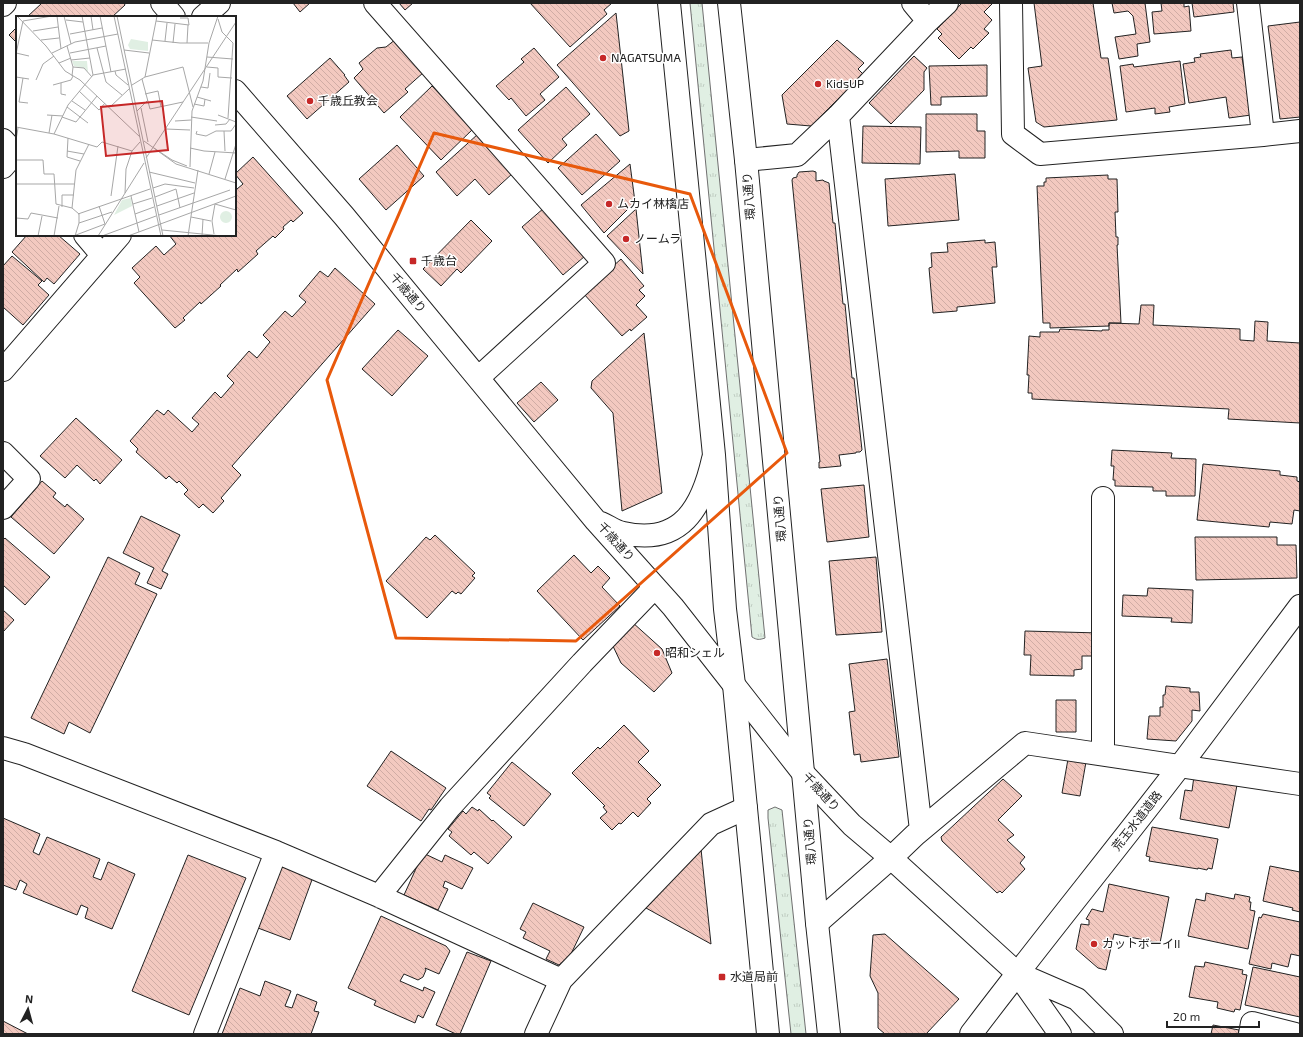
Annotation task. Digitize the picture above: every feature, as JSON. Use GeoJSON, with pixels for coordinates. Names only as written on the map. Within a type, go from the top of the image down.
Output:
{"type":"FeatureCollection","features":[{"type":"Feature","properties":{"kind":"street"},"geometry":{"type":"LineString","coordinates":[[162,3],[173,16]]}},
{"type":"Feature","properties":{"kind":"street"},"geometry":{"type":"LineString","coordinates":[[204,16],[219,3]]}},
{"type":"Feature","properties":{"kind":"street"},"geometry":{"type":"LineString","coordinates":[[375,3],[604,263],[478,378]]}},
{"type":"Feature","properties":{"kind":"street"},"geometry":{"type":"LineString","coordinates":[[669,3],[714,455],[725,609],[734,685],[768,1034]]}},
{"type":"Feature","properties":{"kind":"street","name":"環八通り"},"geometry":{"type":"LineString","coordinates":[[729,3],[746,160],[817,922],[829,1034]]}},
{"type":"Feature","properties":{"kind":"street"},"geometry":{"type":"LineString","coordinates":[[913,3],[928,21]]}},
{"type":"Feature","properties":{"kind":"street"},"geometry":{"type":"LineString","coordinates":[[746,160],[796,155],[838,116],[947,3]]}},
{"type":"Feature","properties":{"kind":"street"},"geometry":{"type":"LineString","coordinates":[[1011,3],[1013,134],[1040,154],[1300,131]]}},
{"type":"Feature","properties":{"kind":"street"},"geometry":{"type":"LineString","coordinates":[[1248,3],[1263,135]]}},
{"type":"Feature","properties":{"kind":"street","name":"千歳通り"},"geometry":{"type":"LineString","coordinates":[[237,100],[344,216],[596,521],[674,606],[803,773],[852,825],[891,858],[1017,973],[1060,1034]]}},
{"type":"Feature","properties":{"kind":"street"},"geometry":{"type":"LineString","coordinates":[[838,116],[921,830]]}},
{"type":"Feature","properties":{"kind":"street"},"geometry":{"type":"LineString","coordinates":[[86,236],[102,255]]}},
{"type":"Feature","properties":{"kind":"street"},"geometry":{"type":"LineString","coordinates":[[3,370],[119,236]]}},
{"type":"Feature","properties":{"kind":"street"},"geometry":{"type":"LineString","coordinates":[[3,453],[29,479],[3,508]]}},
{"type":"Feature","properties":{"kind":"street"},"geometry":{"type":"LineString","coordinates":[[596,521],[622,533],[647,536],[664,534],[675,528],[680,525],[699,501],[708,480],[714,455]]}},
{"type":"Feature","properties":{"kind":"street"},"geometry":{"type":"LineString","coordinates":[[1103,498],[1103,754]]}},
{"type":"Feature","properties":{"kind":"street"},"geometry":{"type":"LineString","coordinates":[[379,896],[450,807],[582,663],[655,587]]}},
{"type":"Feature","properties":{"kind":"street","name":"荒玉水道道路"},"geometry":{"type":"LineString","coordinates":[[971,1034],[1180,765],[1300,606]]}},
{"type":"Feature","properties":{"kind":"street"},"geometry":{"type":"LineString","coordinates":[[817,922],[921,830],[1025,743],[1300,784]]}},
{"type":"Feature","properties":{"kind":"street"},"geometry":{"type":"LineString","coordinates":[[3,748],[24,754],[276,852],[379,896],[561,980]]}},
{"type":"Feature","properties":{"kind":"street"},"geometry":{"type":"LineString","coordinates":[[536,1034],[561,980],[712,824],[746,808]]}},
{"type":"Feature","properties":{"kind":"street"},"geometry":{"type":"LineString","coordinates":[[205,1034],[276,852]]}},
{"type":"Feature","properties":{"kind":"street","name":"千歳通り"},"geometry":{"type":"LineString","coordinates":[[1017,973],[1077,999],[1112,1034]]}},
{"type":"Feature","properties":{"kind":"street"},"geometry":{"type":"LineString","coordinates":[[1250,1034],[1252,1023],[1295,1034]]}},
{"type":"Feature","properties":{"kind":"highlighted area"},"geometry":{"type":"Polygon","coordinates":[[[434,133],[690,194],[787,453],[576,641],[396,638],[327,380],[434,133]]]}},
{"type":"Feature","properties":{"kind":"green space"},"geometry":{"type":"Polygon","coordinates":[[[690,3],[702,3],[765,638],[760,639],[752,637],[690,3]]]}},
{"type":"Feature","properties":{"kind":"green space"},"geometry":{"type":"Polygon","coordinates":[[[775,807],[782,810],[806,1034],[791,1034],[768,818],[768,810],[775,807]]]}},
{"type":"Feature","properties":{"kind":"building"},"geometry":{"type":"Polygon","coordinates":[[[42,3],[124,3],[125,5],[113,16],[28,16],[42,3]]]}},
{"type":"Feature","properties":{"kind":"building"},"geometry":{"type":"Polygon","coordinates":[[[293,3],[310,3],[300,12],[293,3]]]}},
{"type":"Feature","properties":{"kind":"building"},"geometry":{"type":"Polygon","coordinates":[[[399,3],[413,3],[405,10],[399,3]]]}},
{"type":"Feature","properties":{"kind":"building"},"geometry":{"type":"Polygon","coordinates":[[[530,3],[612,3],[604,10],[607,14],[570,47],[530,3]]]}},
{"type":"Feature","properties":{"kind":"building"},"geometry":{"type":"Polygon","coordinates":[[[962,3],[993,3],[984,12],[992,20],[984,29],[989,33],[973,49],[971,47],[959,59],[938,38],[942,34],[937,29],[962,3]]]}},
{"type":"Feature","properties":{"kind":"building"},"geometry":{"type":"Polygon","coordinates":[[[1034,3],[1093,3],[1101,58],[1108,58],[1117,120],[1044,127],[1036,122],[1028,68],[1042,66],[1034,3]]]}},
{"type":"Feature","properties":{"kind":"building"},"geometry":{"type":"Polygon","coordinates":[[[1112,3],[1145,3],[1150,42],[1137,44],[1138,56],[1119,59],[1115,37],[1136,34],[1133,16],[1128,11],[1114,13],[1112,3]]]}},
{"type":"Feature","properties":{"kind":"building"},"geometry":{"type":"Polygon","coordinates":[[[1161,3],[1184,3],[1184,7],[1189,6],[1191,31],[1154,34],[1152,12],[1162,11],[1161,3]]]}},
{"type":"Feature","properties":{"kind":"building"},"geometry":{"type":"Polygon","coordinates":[[[1192,3],[1233,3],[1234,12],[1194,17],[1192,3]]]}},
{"type":"Feature","properties":{"kind":"building"},"geometry":{"type":"Polygon","coordinates":[[[616,13],[629,131],[620,136],[557,65],[616,13]]]}},
{"type":"Feature","properties":{"kind":"building"},"geometry":{"type":"Polygon","coordinates":[[[1300,22],[1300,117],[1280,119],[1268,26],[1300,22]]]}},
{"type":"Feature","properties":{"kind":"building"},"geometry":{"type":"Polygon","coordinates":[[[16,28],[16,42],[9,35],[16,28]]]}},
{"type":"Feature","properties":{"kind":"building"},"geometry":{"type":"Polygon","coordinates":[[[396,39],[424,72],[405,89],[408,92],[384,113],[354,78],[363,69],[359,63],[377,48],[386,47],[396,39]]]}},
{"type":"Feature","properties":{"kind":"building"},"geometry":{"type":"Polygon","coordinates":[[[837,40],[864,63],[858,69],[863,74],[811,126],[787,124],[782,95],[837,40]]]}},
{"type":"Feature","properties":{"kind":"building"},"geometry":{"type":"Polygon","coordinates":[[[534,48],[559,77],[540,94],[545,100],[526,116],[511,98],[509,100],[496,86],[524,62],[521,59],[534,48]]]}},
{"type":"Feature","properties":{"kind":"building"},"geometry":{"type":"Polygon","coordinates":[[[1231,50],[1232,58],[1242,57],[1251,115],[1229,118],[1226,97],[1189,103],[1183,64],[1195,62],[1194,58],[1201,57],[1200,54],[1231,50]]]}},
{"type":"Feature","properties":{"kind":"building"},"geometry":{"type":"Polygon","coordinates":[[[914,56],[927,68],[924,72],[924,90],[891,124],[869,103],[914,56]]]}},
{"type":"Feature","properties":{"kind":"building"},"geometry":{"type":"Polygon","coordinates":[[[330,58],[345,75],[349,82],[307,119],[287,96],[330,58]]]}},
{"type":"Feature","properties":{"kind":"building"},"geometry":{"type":"Polygon","coordinates":[[[1180,61],[1185,104],[1169,107],[1170,112],[1155,114],[1155,108],[1126,112],[1120,66],[1133,64],[1134,67],[1180,61]]]}},
{"type":"Feature","properties":{"kind":"building"},"geometry":{"type":"Polygon","coordinates":[[[987,65],[987,96],[941,97],[941,105],[931,105],[929,66],[987,65]]]}},
{"type":"Feature","properties":{"kind":"building"},"geometry":{"type":"Polygon","coordinates":[[[432,86],[473,129],[441,160],[400,117],[432,86]]]}},
{"type":"Feature","properties":{"kind":"building"},"geometry":{"type":"Polygon","coordinates":[[[566,87],[590,114],[562,139],[567,145],[548,163],[518,130],[566,87]]]}},
{"type":"Feature","properties":{"kind":"building"},"geometry":{"type":"Polygon","coordinates":[[[926,114],[977,114],[977,131],[985,131],[985,158],[959,158],[959,151],[926,152],[926,114]]]}},
{"type":"Feature","properties":{"kind":"building"},"geometry":{"type":"Polygon","coordinates":[[[863,126],[921,127],[920,164],[862,163],[863,126]]]}},
{"type":"Feature","properties":{"kind":"building"},"geometry":{"type":"Polygon","coordinates":[[[478,134],[513,173],[489,195],[475,179],[457,196],[436,172],[478,134]]]}},
{"type":"Feature","properties":{"kind":"building"},"geometry":{"type":"Polygon","coordinates":[[[596,134],[620,161],[582,195],[558,168],[596,134]]]}},
{"type":"Feature","properties":{"kind":"building"},"geometry":{"type":"Polygon","coordinates":[[[397,145],[424,176],[386,210],[359,179],[397,145]]]}},
{"type":"Feature","properties":{"kind":"building"},"geometry":{"type":"Polygon","coordinates":[[[253,157],[303,213],[293,222],[291,220],[283,227],[284,229],[275,238],[273,236],[256,251],[258,254],[238,272],[237,269],[220,285],[221,286],[201,304],[200,302],[183,318],[185,320],[175,328],[134,283],[140,277],[132,268],[156,246],[164,255],[176,244],[170,236],[236,236],[236,188],[237,189],[243,184],[236,173],[253,157]]]}},
{"type":"Feature","properties":{"kind":"building"},"geometry":{"type":"Polygon","coordinates":[[[630,164],[635,202],[604,233],[581,205],[630,164]]]}},
{"type":"Feature","properties":{"kind":"building"},"geometry":{"type":"Polygon","coordinates":[[[799,172],[816,172],[816,181],[823,180],[829,183],[862,450],[856,453],[839,455],[841,466],[819,468],[820,462],[792,180],[793,178],[797,177],[799,172]]]}},
{"type":"Feature","properties":{"kind":"building"},"geometry":{"type":"Polygon","coordinates":[[[955,174],[959,220],[888,226],[885,179],[955,174]]]}},
{"type":"Feature","properties":{"kind":"building"},"geometry":{"type":"Polygon","coordinates":[[[1108,175],[1108,179],[1117,179],[1118,212],[1115,212],[1116,237],[1118,237],[1117,245],[1121,323],[1109,323],[1109,326],[1050,328],[1050,323],[1043,323],[1037,186],[1044,186],[1046,178],[1108,175]]]}},
{"type":"Feature","properties":{"kind":"building"},"geometry":{"type":"Polygon","coordinates":[[[544,208],[585,256],[563,275],[522,227],[544,208]]]}},
{"type":"Feature","properties":{"kind":"building"},"geometry":{"type":"Polygon","coordinates":[[[636,209],[643,274],[607,236],[636,209]]]}},
{"type":"Feature","properties":{"kind":"building"},"geometry":{"type":"Polygon","coordinates":[[[471,220],[492,241],[461,273],[457,269],[441,286],[423,269],[471,220]]]}},
{"type":"Feature","properties":{"kind":"building"},"geometry":{"type":"Polygon","coordinates":[[[26,236],[59,236],[80,254],[54,284],[47,278],[44,282],[12,252],[26,236]]]}},
{"type":"Feature","properties":{"kind":"building"},"geometry":{"type":"Polygon","coordinates":[[[985,240],[985,243],[995,242],[997,267],[992,267],[995,303],[957,307],[957,311],[933,313],[929,268],[932,267],[931,253],[948,252],[947,243],[985,240]]]}},
{"type":"Feature","properties":{"kind":"building"},"geometry":{"type":"Polygon","coordinates":[[[12,256],[42,281],[38,285],[49,295],[23,325],[3,307],[3,266],[12,256]]]}},
{"type":"Feature","properties":{"kind":"building"},"geometry":{"type":"Polygon","coordinates":[[[621,259],[644,286],[639,290],[645,296],[636,305],[647,317],[631,331],[630,329],[622,336],[583,293],[621,259]]]}},
{"type":"Feature","properties":{"kind":"building"},"geometry":{"type":"Polygon","coordinates":[[[335,268],[375,304],[232,466],[241,475],[221,498],[224,501],[213,513],[203,504],[199,508],[184,494],[188,490],[179,481],[177,483],[169,476],[166,479],[136,452],[138,449],[130,441],[157,410],[164,415],[168,410],[192,432],[199,424],[192,418],[215,392],[221,398],[234,383],[227,376],[249,351],[257,358],[270,342],[263,335],[285,311],[292,317],[306,302],[299,296],[320,271],[328,277],[335,268]]]}},
{"type":"Feature","properties":{"kind":"building"},"geometry":{"type":"Polygon","coordinates":[[[1141,305],[1154,305],[1153,325],[1240,329],[1240,340],[1254,341],[1255,321],[1268,322],[1267,341],[1300,343],[1300,423],[1228,419],[1229,409],[1032,399],[1032,393],[1028,393],[1029,375],[1027,375],[1029,336],[1040,337],[1040,332],[1059,332],[1060,329],[1109,330],[1109,323],[1139,324],[1141,305]]]}},
{"type":"Feature","properties":{"kind":"building"},"geometry":{"type":"Polygon","coordinates":[[[398,330],[428,356],[392,396],[362,369],[398,330]]]}},
{"type":"Feature","properties":{"kind":"building"},"geometry":{"type":"Polygon","coordinates":[[[644,333],[662,493],[622,511],[613,413],[591,388],[592,381],[644,333]]]}},
{"type":"Feature","properties":{"kind":"building"},"geometry":{"type":"Polygon","coordinates":[[[541,382],[558,400],[534,422],[517,403],[541,382]]]}},
{"type":"Feature","properties":{"kind":"building"},"geometry":{"type":"Polygon","coordinates":[[[76,418],[122,460],[100,484],[96,479],[94,481],[77,465],[65,478],[40,456],[76,418]]]}},
{"type":"Feature","properties":{"kind":"building"},"geometry":{"type":"Polygon","coordinates":[[[1112,450],[1172,453],[1171,458],[1196,459],[1195,496],[1166,496],[1166,491],[1153,491],[1153,487],[1115,486],[1115,480],[1113,480],[1114,466],[1111,466],[1112,450]]]}},
{"type":"Feature","properties":{"kind":"building"},"geometry":{"type":"Polygon","coordinates":[[[1203,464],[1280,471],[1280,475],[1297,477],[1297,481],[1300,482],[1300,511],[1294,510],[1292,524],[1270,522],[1269,527],[1197,520],[1203,464]]]}},
{"type":"Feature","properties":{"kind":"building"},"geometry":{"type":"Polygon","coordinates":[[[42,481],[56,493],[53,497],[65,507],[67,504],[84,519],[54,554],[11,517],[42,481]]]}},
{"type":"Feature","properties":{"kind":"building"},"geometry":{"type":"Polygon","coordinates":[[[864,485],[869,537],[827,542],[821,489],[864,485]]]}},
{"type":"Feature","properties":{"kind":"building"},"geometry":{"type":"Polygon","coordinates":[[[141,516],[180,535],[162,571],[168,574],[161,589],[147,583],[154,568],[123,553],[141,516]]]}},
{"type":"Feature","properties":{"kind":"building"},"geometry":{"type":"Polygon","coordinates":[[[435,535],[475,573],[472,576],[475,578],[461,594],[458,592],[456,594],[452,591],[427,618],[386,581],[426,537],[430,540],[435,535]]]}},
{"type":"Feature","properties":{"kind":"building"},"geometry":{"type":"Polygon","coordinates":[[[1195,537],[1277,537],[1277,545],[1296,545],[1297,578],[1196,580],[1195,537]]]}},
{"type":"Feature","properties":{"kind":"building"},"geometry":{"type":"Polygon","coordinates":[[[5,538],[50,577],[25,605],[3,585],[3,540],[5,538]]]}},
{"type":"Feature","properties":{"kind":"building"},"geometry":{"type":"Polygon","coordinates":[[[574,555],[591,573],[598,566],[610,578],[602,587],[620,606],[583,640],[537,591],[574,555]]]}},
{"type":"Feature","properties":{"kind":"building"},"geometry":{"type":"Polygon","coordinates":[[[108,557],[140,573],[135,584],[157,594],[90,733],[69,722],[64,734],[31,718],[108,557]]]}},
{"type":"Feature","properties":{"kind":"building"},"geometry":{"type":"Polygon","coordinates":[[[876,557],[882,632],[836,635],[829,561],[876,557]]]}},
{"type":"Feature","properties":{"kind":"building"},"geometry":{"type":"Polygon","coordinates":[[[1148,588],[1193,590],[1192,623],[1171,622],[1172,618],[1122,616],[1123,595],[1147,596],[1148,588]]]}},
{"type":"Feature","properties":{"kind":"building"},"geometry":{"type":"Polygon","coordinates":[[[3,610],[14,620],[3,632],[3,610]]]}},
{"type":"Feature","properties":{"kind":"building"},"geometry":{"type":"Polygon","coordinates":[[[632,622],[662,649],[672,673],[654,692],[621,663],[612,644],[632,622]]]}},
{"type":"Feature","properties":{"kind":"building"},"geometry":{"type":"Polygon","coordinates":[[[1025,631],[1100,633],[1099,656],[1082,656],[1082,669],[1074,670],[1074,676],[1030,675],[1031,655],[1024,655],[1025,631]]]}},
{"type":"Feature","properties":{"kind":"building"},"geometry":{"type":"Polygon","coordinates":[[[887,659],[899,757],[861,762],[860,754],[854,755],[849,712],[855,711],[849,664],[887,659]]]}},
{"type":"Feature","properties":{"kind":"building"},"geometry":{"type":"Polygon","coordinates":[[[1166,686],[1190,688],[1190,692],[1199,692],[1200,711],[1192,710],[1192,721],[1176,741],[1147,739],[1149,716],[1160,716],[1160,707],[1163,707],[1163,695],[1165,695],[1166,686]]]}},
{"type":"Feature","properties":{"kind":"building"},"geometry":{"type":"Polygon","coordinates":[[[1056,700],[1076,700],[1076,732],[1056,732],[1056,700]]]}},
{"type":"Feature","properties":{"kind":"building"},"geometry":{"type":"Polygon","coordinates":[[[624,725],[649,751],[638,762],[661,785],[647,799],[651,803],[638,817],[633,812],[621,824],[619,823],[612,830],[600,818],[607,812],[603,807],[605,806],[572,773],[598,747],[600,749],[624,725]]]}},
{"type":"Feature","properties":{"kind":"building"},"geometry":{"type":"Polygon","coordinates":[[[391,751],[446,788],[431,810],[429,809],[421,821],[367,786],[391,751]]]}},
{"type":"Feature","properties":{"kind":"building"},"geometry":{"type":"Polygon","coordinates":[[[1068,759],[1086,762],[1080,796],[1062,793],[1068,759]]]}},
{"type":"Feature","properties":{"kind":"building"},"geometry":{"type":"Polygon","coordinates":[[[512,762],[551,794],[524,826],[489,798],[491,796],[487,793],[512,762]]]}},
{"type":"Feature","properties":{"kind":"building"},"geometry":{"type":"Polygon","coordinates":[[[1194,776],[1237,785],[1229,828],[1180,819],[1185,790],[1192,791],[1194,776]]]}},
{"type":"Feature","properties":{"kind":"building"},"geometry":{"type":"Polygon","coordinates":[[[1003,779],[1022,796],[998,820],[1014,835],[1007,840],[1025,857],[1020,863],[1025,869],[1002,893],[1000,891],[997,893],[942,841],[941,837],[1003,779]]]}},
{"type":"Feature","properties":{"kind":"building"},"geometry":{"type":"Polygon","coordinates":[[[472,807],[478,811],[479,809],[512,837],[488,864],[474,852],[471,855],[449,836],[452,832],[448,829],[463,811],[466,814],[472,807]]]}},
{"type":"Feature","properties":{"kind":"building"},"geometry":{"type":"Polygon","coordinates":[[[3,818],[40,834],[33,852],[39,855],[47,837],[100,859],[93,877],[101,880],[108,862],[135,874],[112,929],[85,918],[88,908],[81,905],[77,915],[23,893],[27,884],[20,880],[16,890],[3,885],[3,818]]]}},
{"type":"Feature","properties":{"kind":"building"},"geometry":{"type":"Polygon","coordinates":[[[1152,827],[1218,839],[1212,869],[1198,869],[1149,861],[1150,857],[1146,856],[1152,827]]]}},
{"type":"Feature","properties":{"kind":"building"},"geometry":{"type":"Polygon","coordinates":[[[701,849],[711,944],[646,908],[701,849]]]}},
{"type":"Feature","properties":{"kind":"building"},"geometry":{"type":"Polygon","coordinates":[[[423,853],[442,862],[445,855],[473,868],[462,889],[445,881],[443,887],[448,889],[438,910],[404,895],[423,853]]]}},
{"type":"Feature","properties":{"kind":"building"},"geometry":{"type":"Polygon","coordinates":[[[188,855],[246,878],[189,1015],[132,991],[188,855]]]}},
{"type":"Feature","properties":{"kind":"building"},"geometry":{"type":"Polygon","coordinates":[[[282,865],[313,877],[290,940],[258,928],[282,865]]]}},
{"type":"Feature","properties":{"kind":"building"},"geometry":{"type":"Polygon","coordinates":[[[1270,866],[1300,872],[1300,912],[1292,910],[1293,908],[1263,901],[1270,866]]]}},
{"type":"Feature","properties":{"kind":"building"},"geometry":{"type":"Polygon","coordinates":[[[1109,884],[1169,897],[1160,943],[1114,934],[1106,970],[1098,968],[1076,949],[1081,924],[1089,925],[1089,920],[1086,919],[1092,909],[1103,912],[1109,884]]]}},
{"type":"Feature","properties":{"kind":"building"},"geometry":{"type":"Polygon","coordinates":[[[1206,893],[1234,899],[1235,894],[1250,897],[1250,910],[1255,911],[1248,949],[1188,936],[1196,899],[1205,901],[1206,893]]]}},
{"type":"Feature","properties":{"kind":"building"},"geometry":{"type":"Polygon","coordinates":[[[533,903],[584,927],[570,956],[559,965],[546,959],[550,951],[523,938],[526,932],[520,929],[533,903]]]}},
{"type":"Feature","properties":{"kind":"building"},"geometry":{"type":"Polygon","coordinates":[[[1263,914],[1300,922],[1300,956],[1291,954],[1288,967],[1272,963],[1271,969],[1249,964],[1259,917],[1261,918],[1263,914]]]}},
{"type":"Feature","properties":{"kind":"building"},"geometry":{"type":"Polygon","coordinates":[[[381,916],[446,946],[450,951],[439,974],[425,968],[426,970],[423,977],[418,980],[404,974],[400,981],[423,991],[424,987],[435,992],[423,1018],[418,1015],[415,1023],[374,1005],[376,1001],[348,988],[381,916]]]}},
{"type":"Feature","properties":{"kind":"building"},"geometry":{"type":"Polygon","coordinates":[[[885,934],[959,999],[926,1034],[885,1034],[878,1028],[878,993],[870,976],[873,935],[885,934]]]}},
{"type":"Feature","properties":{"kind":"building"},"geometry":{"type":"Polygon","coordinates":[[[467,952],[491,961],[460,1034],[456,1034],[436,1025],[467,952]]]}},
{"type":"Feature","properties":{"kind":"building"},"geometry":{"type":"Polygon","coordinates":[[[1205,962],[1243,970],[1242,974],[1247,975],[1240,1010],[1235,1009],[1234,1012],[1217,1008],[1218,1002],[1189,997],[1195,966],[1204,967],[1205,962]]]}},
{"type":"Feature","properties":{"kind":"building"},"geometry":{"type":"Polygon","coordinates":[[[1253,967],[1300,977],[1300,1017],[1245,1005],[1253,967]]]}},
{"type":"Feature","properties":{"kind":"building"},"geometry":{"type":"Polygon","coordinates":[[[265,981],[291,991],[285,1006],[292,1008],[297,994],[317,1002],[314,1011],[319,1012],[311,1034],[222,1034],[240,988],[260,996],[265,981]]]}},
{"type":"Feature","properties":{"kind":"building"},"geometry":{"type":"Polygon","coordinates":[[[3,1021],[28,1034],[3,1034],[3,1021]]]}},
{"type":"Feature","properties":{"kind":"building"},"geometry":{"type":"Polygon","coordinates":[[[1213,1025],[1239,1030],[1238,1034],[1211,1034],[1213,1025]]]}},
{"type":"Feature","properties":{"kind":"place","name":"NAGATSUMA"},"geometry":{"type":"Point","coordinates":[603,58]}},
{"type":"Feature","properties":{"kind":"place","name":"KidsUP"},"geometry":{"type":"Point","coordinates":[818,84]}},
{"type":"Feature","properties":{"kind":"place","name":"千歳丘教会"},"geometry":{"type":"Point","coordinates":[310,101]}},
{"type":"Feature","properties":{"kind":"place","name":"ムカイ林檎店"},"geometry":{"type":"Point","coordinates":[609,204]}},
{"type":"Feature","properties":{"kind":"place","name":"ノームラ"},"geometry":{"type":"Point","coordinates":[626,239]}},
{"type":"Feature","properties":{"kind":"place","name":"千歳台"},"geometry":{"type":"Point","coordinates":[413,261]}},
{"type":"Feature","properties":{"kind":"place","name":"昭和シェル"},"geometry":{"type":"Point","coordinates":[657,653]}},
{"type":"Feature","properties":{"kind":"place","name":"カットボーイII"},"geometry":{"type":"Point","coordinates":[1094,944]}},
{"type":"Feature","properties":{"kind":"place","name":"水道局前"},"geometry":{"type":"Point","coordinates":[722,977]}}]}
